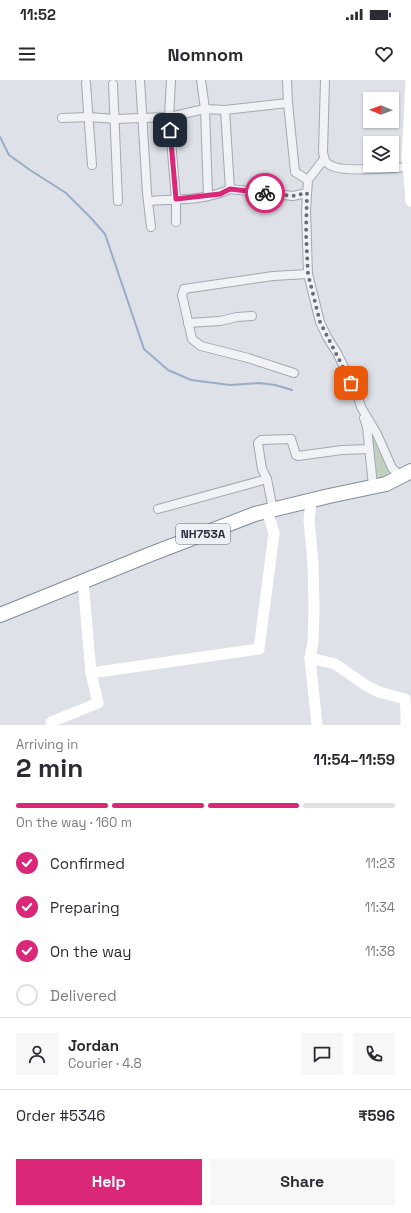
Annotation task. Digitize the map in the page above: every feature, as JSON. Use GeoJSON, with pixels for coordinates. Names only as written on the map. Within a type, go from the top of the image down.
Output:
{"type":"FeatureCollection","features":[{"type":"Feature","properties":{"kind":"highway","name":"NH753A"},"geometry":{"type":"LineString","coordinates":[[0,615],[255,514],[386,484],[407,474]]}},
{"type":"Feature","properties":{"kind":"street"},"geometry":{"type":"LineString","coordinates":[[140,80],[151,227]]}},
{"type":"Feature","properties":{"kind":"street"},"geometry":{"type":"LineString","coordinates":[[171,80],[169,117],[176,199],[176,222]]}},
{"type":"Feature","properties":{"kind":"street"},"geometry":{"type":"LineString","coordinates":[[201,80],[205,109],[208,196]]}},
{"type":"Feature","properties":{"kind":"street"},"geometry":{"type":"LineString","coordinates":[[287,80],[295,172],[308,180]]}},
{"type":"Feature","properties":{"kind":"street"},"geometry":{"type":"LineString","coordinates":[[325,80],[324,160],[330,166],[341,169],[408,167]]}},
{"type":"Feature","properties":{"kind":"street"},"geometry":{"type":"LineString","coordinates":[[411,80],[410,123],[407,154],[411,201]]}},
{"type":"Feature","properties":{"kind":"street"},"geometry":{"type":"LineString","coordinates":[[86,83],[92,165]]}},
{"type":"Feature","properties":{"kind":"street"},"geometry":{"type":"LineString","coordinates":[[113,84],[118,201]]}},
{"type":"Feature","properties":{"kind":"street"},"geometry":{"type":"LineString","coordinates":[[62,118],[89,117],[115,119],[169,117],[205,109],[225,110],[288,103]]}},
{"type":"Feature","properties":{"kind":"street"},"geometry":{"type":"LineString","coordinates":[[225,110],[230,189]]}},
{"type":"Feature","properties":{"kind":"street"},"geometry":{"type":"LineString","coordinates":[[324,160],[308,180],[306,226],[308,274],[320,322],[356,393],[361,407],[367,427],[373,486]]}},
{"type":"Feature","properties":{"kind":"street"},"geometry":{"type":"LineString","coordinates":[[148,201],[208,196],[220,194],[230,189],[293,196],[307,193]]}},
{"type":"Feature","properties":{"kind":"street"},"geometry":{"type":"LineString","coordinates":[[294,373],[248,358],[201,346],[192,339],[182,295],[184,289],[273,276],[308,274]]}},
{"type":"Feature","properties":{"kind":"street"},"geometry":{"type":"LineString","coordinates":[[188,323],[220,321],[237,317],[252,316]]}},
{"type":"Feature","properties":{"kind":"street"},"geometry":{"type":"LineString","coordinates":[[361,407],[377,434],[392,468],[407,474]]}},
{"type":"Feature","properties":{"kind":"street"},"geometry":{"type":"LineString","coordinates":[[91,673],[259,650],[274,533],[267,479],[262,469],[258,443],[261,440],[291,438],[298,456],[342,450],[369,449]]}},
{"type":"Feature","properties":{"kind":"street"},"geometry":{"type":"LineString","coordinates":[[158,509],[267,479]]}},
{"type":"Feature","properties":{"kind":"street"},"geometry":{"type":"LineString","coordinates":[[311,501],[309,520],[313,562],[314,608],[313,642],[310,658],[317,725]]}},
{"type":"Feature","properties":{"kind":"street"},"geometry":{"type":"LineString","coordinates":[[52,725],[51,722],[98,703],[91,673],[83,581]]}},
{"type":"Feature","properties":{"kind":"street"},"geometry":{"type":"LineString","coordinates":[[310,658],[335,664],[367,686],[379,692],[405,699],[408,713],[406,725]]}},
{"type":"Feature","properties":{"kind":"green space"},"geometry":{"type":"Polygon","coordinates":[[[370,432],[389,470],[387,476],[376,480],[370,432]]]}},
{"type":"Feature","properties":{"kind":"waterway"},"geometry":{"type":"LineString","coordinates":[[0,137],[9,155],[66,193],[105,234],[144,349],[168,370],[191,380],[230,385],[259,383],[275,385],[292,390]]}},
{"type":"Feature","properties":{"kind":"way so far"},"geometry":{"type":"LineString","coordinates":[[265,193],[293,196],[307,193],[306,234],[308,274],[320,322],[351,383]]}},
{"type":"Feature","properties":{"kind":"route"},"geometry":{"type":"LineString","coordinates":[[170,130],[176,199],[220,194],[230,189],[265,193]]}}]}
